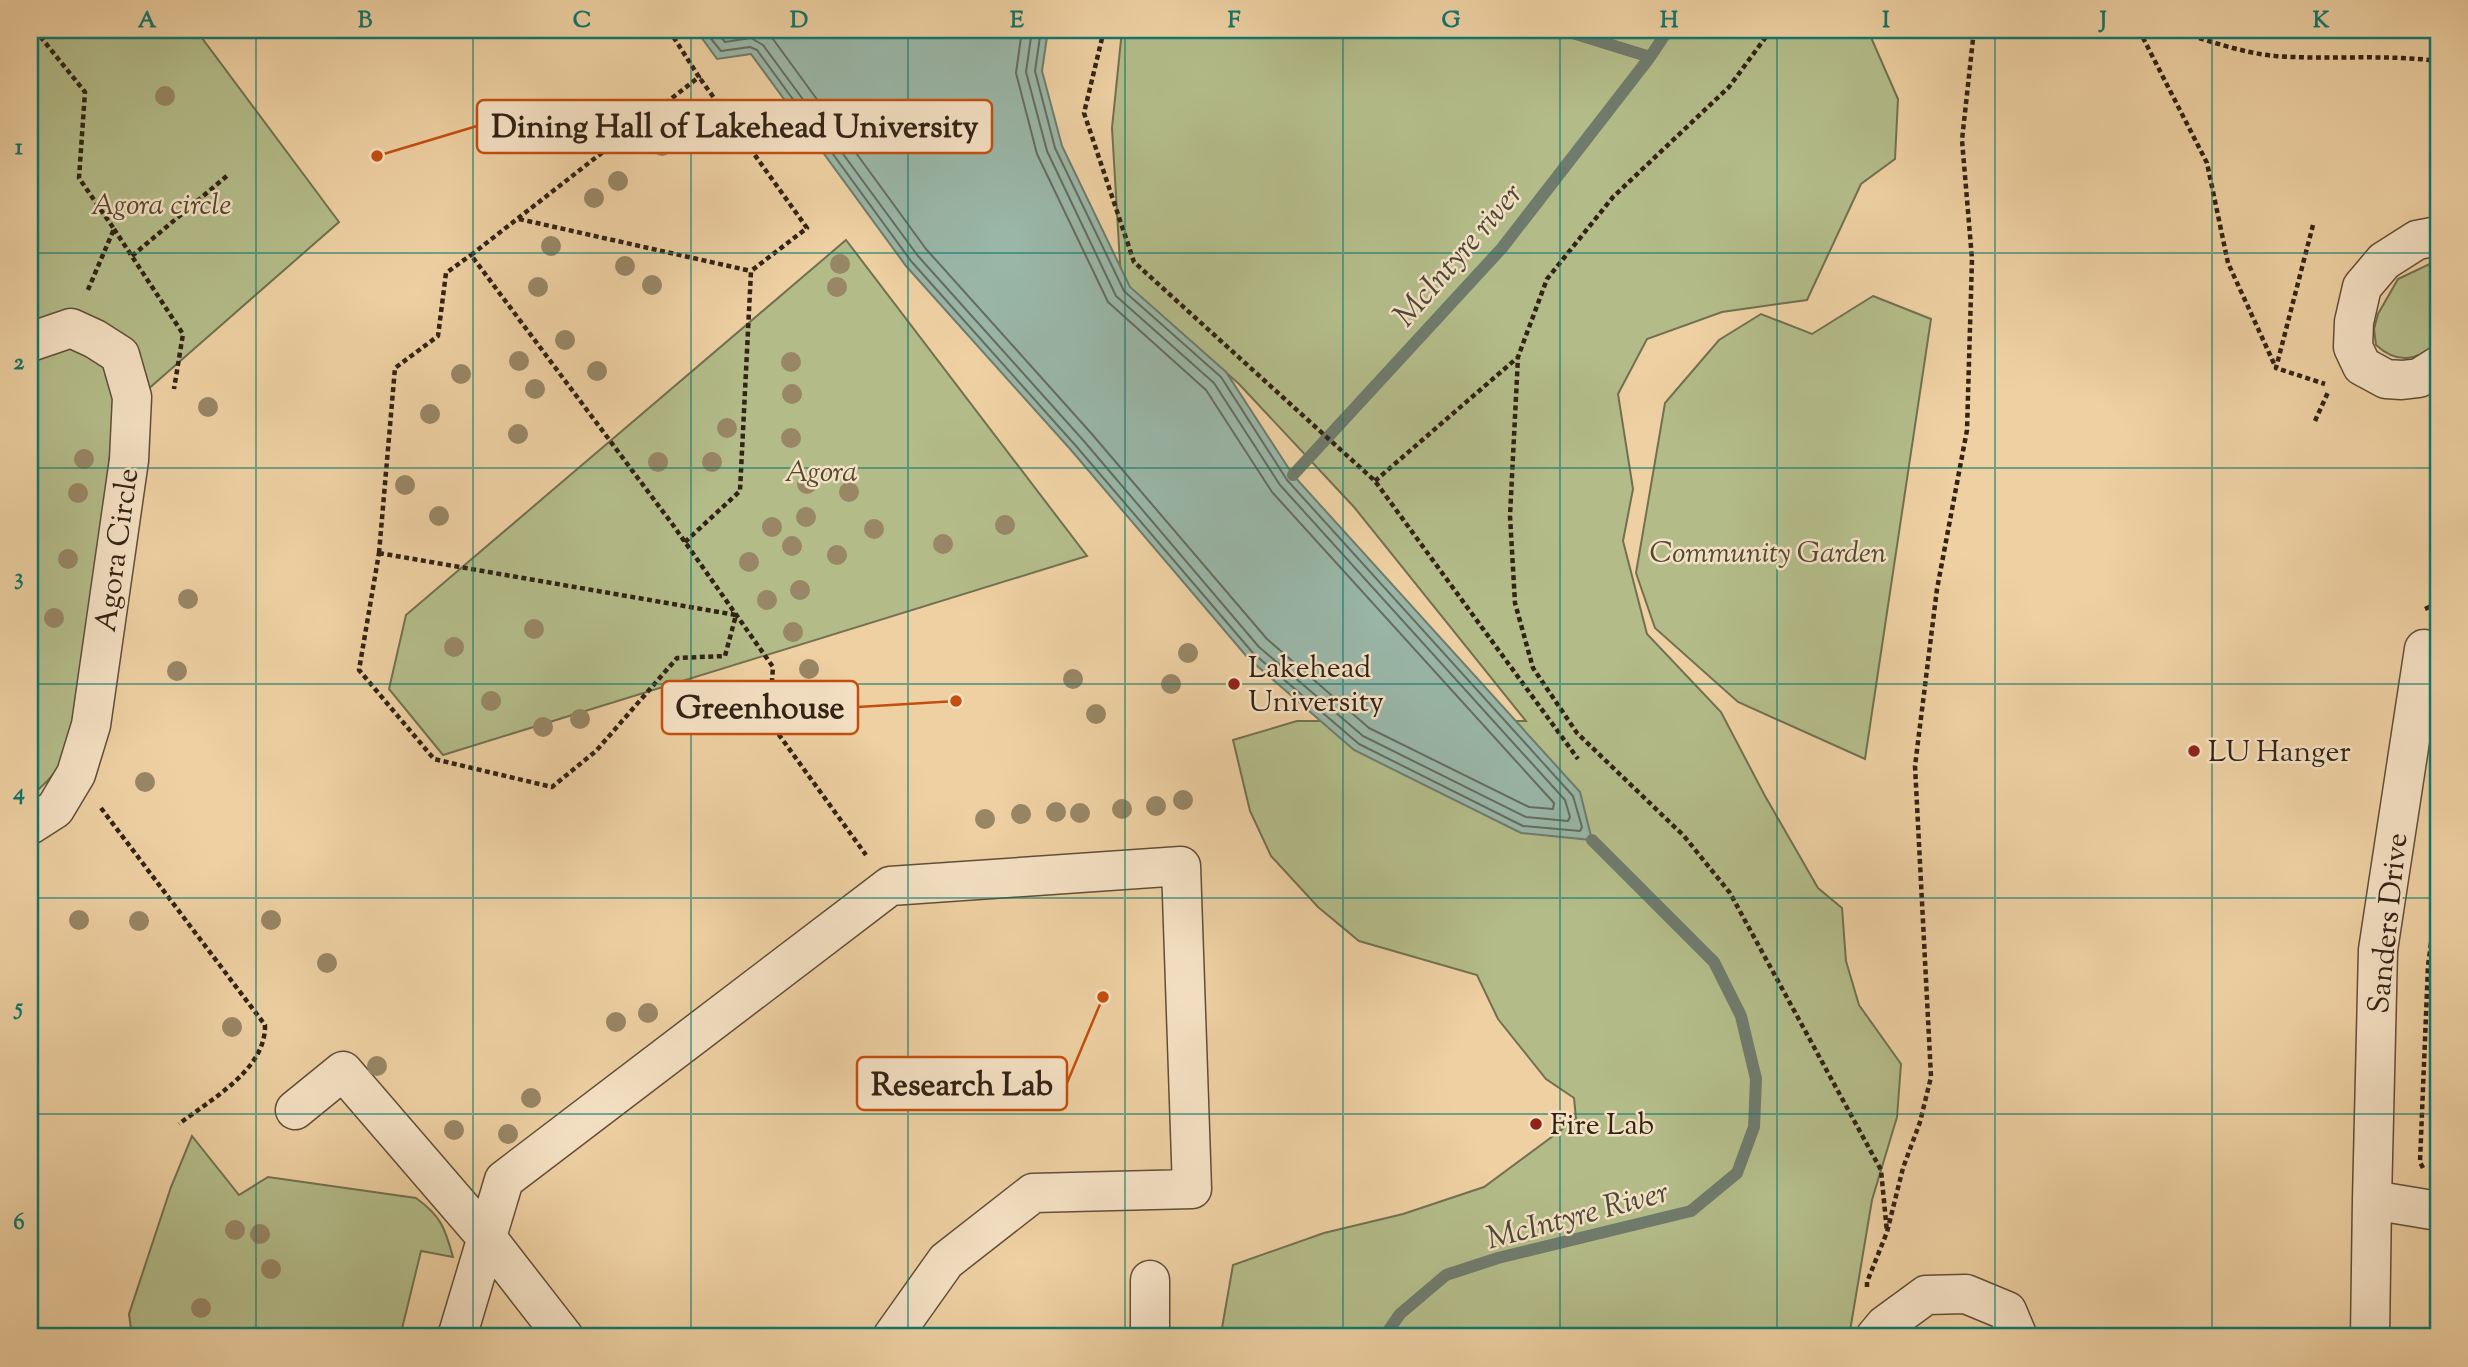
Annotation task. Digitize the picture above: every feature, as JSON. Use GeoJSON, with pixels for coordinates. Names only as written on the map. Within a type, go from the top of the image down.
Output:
{"type":"FeatureCollection","features":[{"type":"Feature","properties":{"kind":"lane"},"geometry":{"type":"LineString","coordinates":[[2438,236],[2417,240],[2384,261],[2362,287],[2354,322],[2353,348],[2362,366],[2386,379],[2419,377],[2438,366]]}},
{"type":"Feature","properties":{"kind":"lane"},"geometry":{"type":"LineString","coordinates":[[30,342],[71,328]]}},
{"type":"Feature","properties":{"kind":"lane","name":"Agora Circle"},"geometry":{"type":"LineString","coordinates":[[30,825],[55,809],[76,774],[91,725],[129,460],[132,397],[120,355],[71,328]]}},
{"type":"Feature","properties":{"kind":"lane","name":"Sanders Drive"},"geometry":{"type":"LineString","coordinates":[[2370,1337],[2378,950],[2424,649]]}},
{"type":"Feature","properties":{"kind":"lane"},"geometry":{"type":"LineString","coordinates":[[457,1337],[504,1180],[890,886],[1181,866],[1192,1189],[1033,1193],[946,1261],[892,1337]]}},
{"type":"Feature","properties":{"kind":"lane"},"geometry":{"type":"LineString","coordinates":[[295,1110],[343,1071],[487,1238],[564,1337]]}},
{"type":"Feature","properties":{"kind":"lane"},"geometry":{"type":"LineString","coordinates":[[2372,1200],[2438,1211]]}},
{"type":"Feature","properties":{"kind":"lane"},"geometry":{"type":"LineString","coordinates":[[1150,1280],[1150,1337]]}},
{"type":"Feature","properties":{"kind":"lane"},"geometry":{"type":"LineString","coordinates":[[1875,1337],[1885,1325],[1926,1295],[1966,1294],[2007,1311],[2018,1337]]}},
{"type":"Feature","properties":{"kind":"path"},"geometry":{"type":"LineString","coordinates":[[35,30],[85,92],[79,178],[114,229],[71,328]]}},
{"type":"Feature","properties":{"kind":"path"},"geometry":{"type":"LineString","coordinates":[[669,30],[699,77],[807,228],[751,271],[740,491],[685,542]]}},
{"type":"Feature","properties":{"kind":"path"},"geometry":{"type":"LineString","coordinates":[[1104,30],[1084,113],[1134,262],[1375,481],[1578,760]]}},
{"type":"Feature","properties":{"kind":"path"},"geometry":{"type":"LineString","coordinates":[[1771,30],[1729,87],[1613,197],[1547,279],[1518,357],[1510,516],[1515,603],[1533,668],[1577,733],[1684,836],[1730,893],[1881,1170],[1887,1232]]}},
{"type":"Feature","properties":{"kind":"path"},"geometry":{"type":"LineString","coordinates":[[1867,1296],[1867,1282],[1887,1232],[1931,1077],[1915,766],[1937,589],[1967,429],[1972,259],[1962,140],[1974,30]]}},
{"type":"Feature","properties":{"kind":"path"},"geometry":{"type":"LineString","coordinates":[[2139,30],[2207,163],[2228,263],[2276,368]]}},
{"type":"Feature","properties":{"kind":"path"},"geometry":{"type":"LineString","coordinates":[[2175,30],[2272,55],[2342,59],[2407,57],[2438,61]]}},
{"type":"Feature","properties":{"kind":"path"},"geometry":{"type":"LineString","coordinates":[[699,77],[446,273],[438,336],[395,368],[379,553],[359,670],[434,759],[552,788],[596,751],[677,658],[725,656],[736,615]]}},
{"type":"Feature","properties":{"kind":"path"},"geometry":{"type":"LineString","coordinates":[[132,256],[228,174]]}},
{"type":"Feature","properties":{"kind":"path"},"geometry":{"type":"LineString","coordinates":[[518,219],[751,271]]}},
{"type":"Feature","properties":{"kind":"path"},"geometry":{"type":"LineString","coordinates":[[471,255],[685,542],[773,667],[769,721],[890,886]]}},
{"type":"Feature","properties":{"kind":"path"},"geometry":{"type":"LineString","coordinates":[[1375,481],[1518,357]]}},
{"type":"Feature","properties":{"kind":"path"},"geometry":{"type":"LineString","coordinates":[[2315,421],[2331,386]]}},
{"type":"Feature","properties":{"kind":"path"},"geometry":{"type":"LineString","coordinates":[[379,553],[736,615]]}},
{"type":"Feature","properties":{"kind":"path"},"geometry":{"type":"LineString","coordinates":[[76,774],[265,1025],[265,1037],[245,1073],[179,1124]]}},
{"type":"Feature","properties":{"kind":"path"},"geometry":{"type":"LineString","coordinates":[[2425,1174],[2420,1162],[2428,966],[2438,890]]}},
{"type":"Feature","properties":{"kind":"green space","name":"Agora circle"},"geometry":{"type":"Polygon","coordinates":[[[30,30],[196,30],[339,222],[114,419],[81,712],[68,749],[57,769],[30,796],[30,30]]]}},
{"type":"Feature","properties":{"kind":"green space"},"geometry":{"type":"Polygon","coordinates":[[[1122,30],[1865,30],[1870,35],[1898,99],[1895,159],[1861,184],[1807,300],[1722,312],[1647,339],[1618,394],[1633,489],[1623,541],[1647,634],[1721,712],[1818,888],[1842,908],[1846,961],[1859,1005],[1901,1064],[1897,1117],[1872,1200],[1849,1337],[1214,1337],[1222,1328],[1233,1265],[1324,1233],[1403,1214],[1484,1187],[1576,1119],[1574,1098],[1546,1079],[1498,1019],[1477,975],[1359,941],[1318,907],[1271,856],[1250,811],[1233,740],[1297,721],[1526,721],[1354,507],[1239,384],[1121,280],[1112,128],[1122,30]]]}},
{"type":"Feature","properties":{"kind":"green space","name":"Agora"},"geometry":{"type":"Polygon","coordinates":[[[846,240],[1087,556],[443,755],[389,689],[406,615],[846,240]]]}},
{"type":"Feature","properties":{"kind":"green space"},"geometry":{"type":"Polygon","coordinates":[[[2438,260],[2438,344],[2415,357],[2392,356],[2376,345],[2374,329],[2378,314],[2398,279],[2438,260]]]}},
{"type":"Feature","properties":{"kind":"green space","name":"Community Garden"},"geometry":{"type":"Polygon","coordinates":[[[1873,296],[1931,319],[1865,759],[1738,702],[1655,628],[1636,573],[1665,403],[1719,340],[1761,314],[1812,334],[1873,296]]]}},
{"type":"Feature","properties":{"kind":"green space"},"geometry":{"type":"Polygon","coordinates":[[[192,1136],[239,1195],[268,1177],[416,1198],[431,1211],[444,1230],[453,1257],[421,1251],[400,1337],[132,1337],[129,1314],[171,1187],[192,1136]]]}},
{"type":"Feature","properties":{"kind":"water"},"geometry":{"type":"Polygon","coordinates":[[[696,30],[1048,30],[1042,71],[1062,146],[1130,287],[1226,372],[1293,475],[1580,792],[1592,840],[1521,833],[1354,750],[1248,658],[1071,450],[906,266],[751,54],[717,59],[696,30]]]}},
{"type":"Feature","properties":{"kind":"waterway","name":"McIntyre River"},"geometry":{"type":"LineString","coordinates":[[1563,30],[1650,57],[1668,30]]}},
{"type":"Feature","properties":{"kind":"waterway","name":"McIntyre river"},"geometry":{"type":"LineString","coordinates":[[1293,475],[1502,248],[1650,57]]}},
{"type":"Feature","properties":{"kind":"waterway","name":"McIntyre River"},"geometry":{"type":"LineString","coordinates":[[1384,1337],[1400,1314],[1446,1275],[1498,1258],[1691,1211],[1737,1173],[1754,1127],[1756,1079],[1741,1016],[1714,962],[1592,840]]}},
{"type":"Feature","properties":{"kind":"place","name":"Dining Hall of Lakehead University"},"geometry":{"type":"Point","coordinates":[377,156]}},
{"type":"Feature","properties":{"kind":"place","name":"Lakehead University"},"geometry":{"type":"Point","coordinates":[1234,684]}},
{"type":"Feature","properties":{"kind":"place","name":"Greenhouse"},"geometry":{"type":"Point","coordinates":[956,701]}},
{"type":"Feature","properties":{"kind":"place","name":"LU Hanger"},"geometry":{"type":"Point","coordinates":[2194,751]}},
{"type":"Feature","properties":{"kind":"place","name":"Research Lab"},"geometry":{"type":"Point","coordinates":[1103,997]}},
{"type":"Feature","properties":{"kind":"place","name":"Fire Lab"},"geometry":{"type":"Point","coordinates":[1536,1124]}}]}
